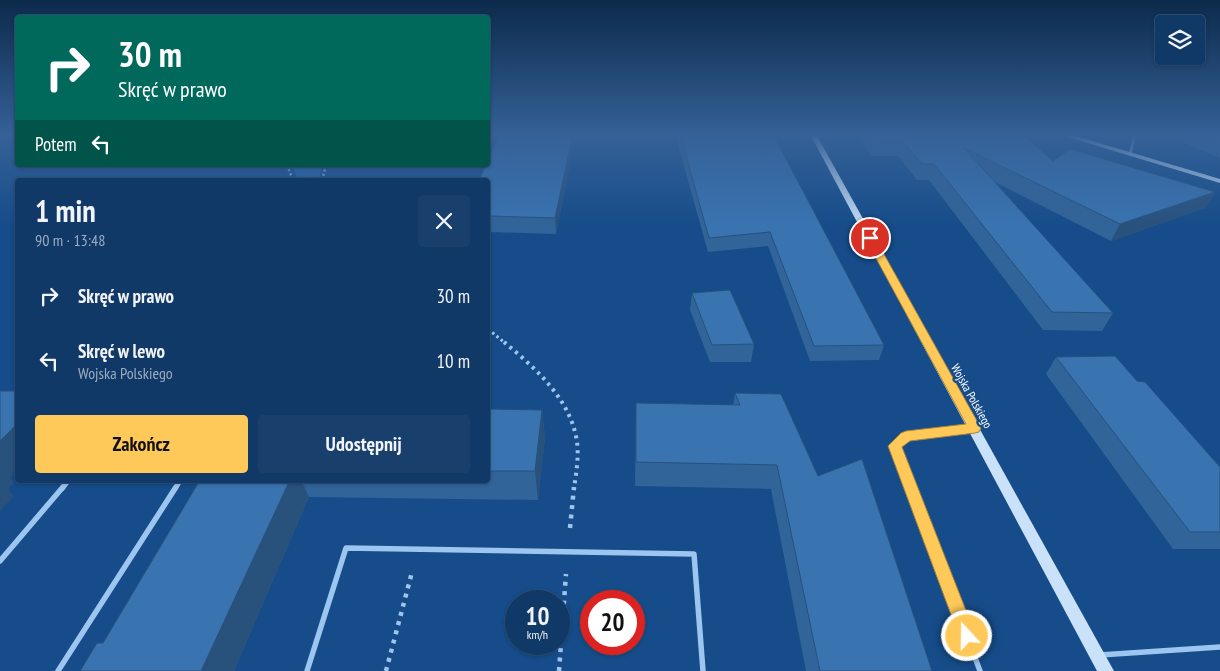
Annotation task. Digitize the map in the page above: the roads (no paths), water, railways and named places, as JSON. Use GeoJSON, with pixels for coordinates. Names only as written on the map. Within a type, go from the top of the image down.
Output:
{"type":"FeatureCollection","features":[{"type":"Feature","properties":{"kind":"street","name":"Wojska Polskiego"},"geometry":{"type":"LineString","coordinates":[[830,165],[1106,671]]}},
{"type":"Feature","properties":{"kind":"street"},"geometry":{"type":"LineString","coordinates":[[1164,165],[1220,182]]}},
{"type":"Feature","properties":{"kind":"lane"},"geometry":{"type":"LineString","coordinates":[[975,428],[906,436],[895,446],[980,671]]}},
{"type":"Feature","properties":{"kind":"lane"},"geometry":{"type":"LineString","coordinates":[[0,562],[66,483]]}},
{"type":"Feature","properties":{"kind":"lane"},"geometry":{"type":"LineString","coordinates":[[58,671],[179,483]]}},
{"type":"Feature","properties":{"kind":"lane"},"geometry":{"type":"LineString","coordinates":[[307,671],[346,548],[694,554],[704,671]]}},
{"type":"Feature","properties":{"kind":"lane"},"geometry":{"type":"LineString","coordinates":[[1099,656],[1220,646]]}}]}
